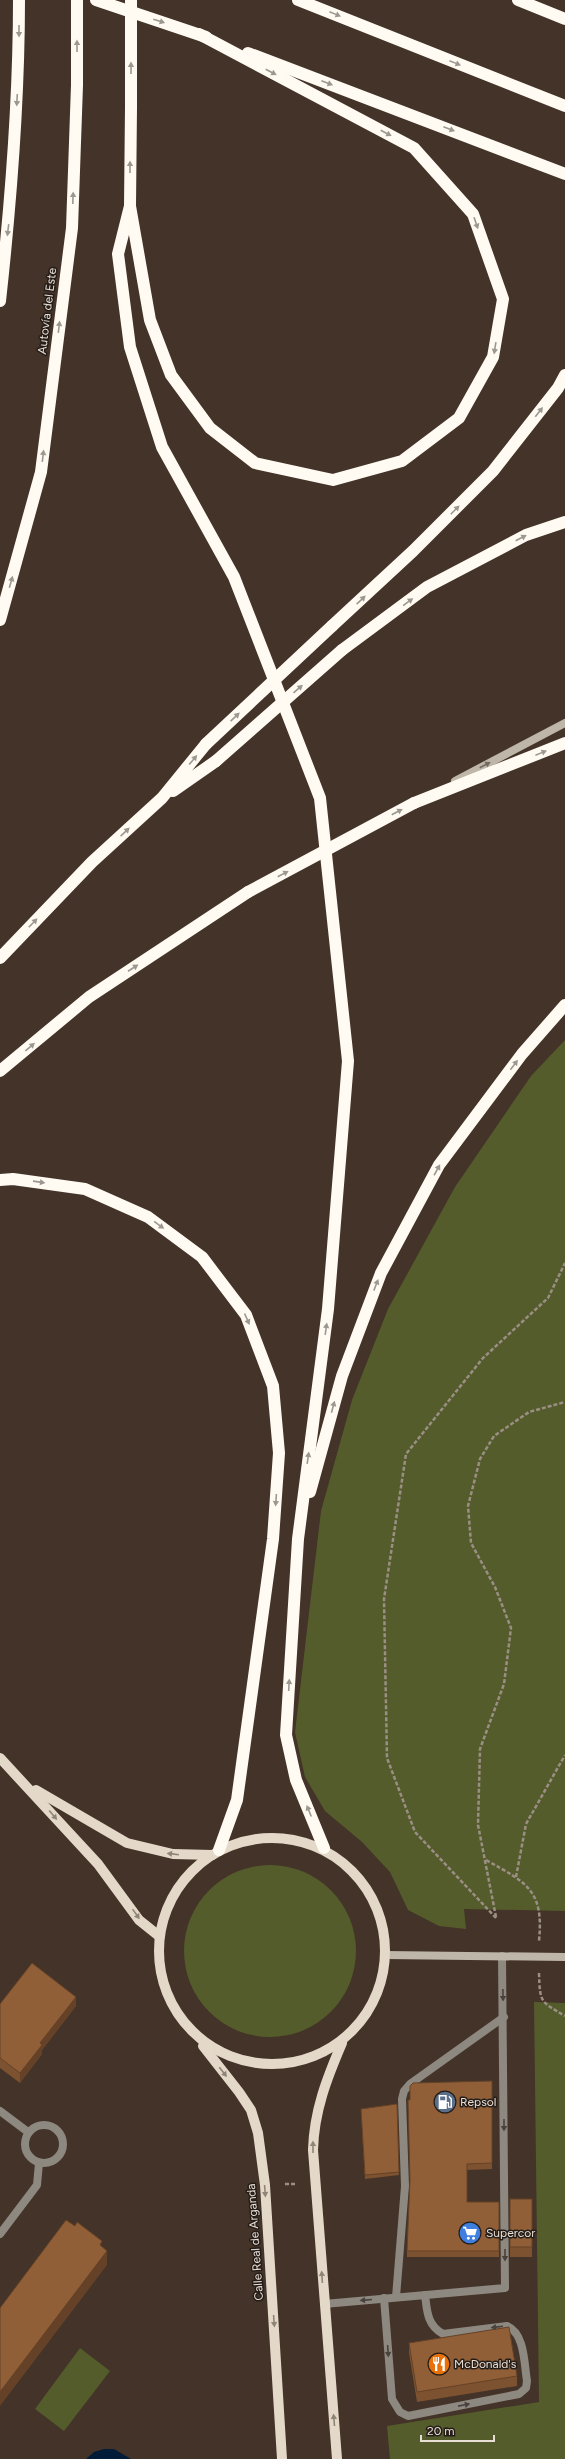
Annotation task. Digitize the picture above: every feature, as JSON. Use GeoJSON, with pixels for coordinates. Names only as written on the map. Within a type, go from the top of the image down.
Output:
{"type":"FeatureCollection","features":[{"type":"Feature","properties":{"kind":"highway"},"geometry":{"type":"LineString","coordinates":[[0,301],[10,218],[19,61],[19,0]]}},
{"type":"Feature","properties":{"kind":"highway","name":"Autovía del Este"},"geometry":{"type":"LineString","coordinates":[[0,620],[41,472],[72,228],[77,85],[77,0]]}},
{"type":"Feature","properties":{"kind":"highway"},"geometry":{"type":"LineString","coordinates":[[96,0],[199,34],[565,174]]}},
{"type":"Feature","properties":{"kind":"highway"},"geometry":{"type":"LineString","coordinates":[[131,0],[130,206],[150,320],[171,375],[210,428],[255,463],[333,480],[402,461],[459,418],[493,357],[503,299],[473,214],[414,148],[199,34]]}},
{"type":"Feature","properties":{"kind":"highway"},"geometry":{"type":"LineString","coordinates":[[298,0],[565,106]]}},
{"type":"Feature","properties":{"kind":"highway"},"geometry":{"type":"LineString","coordinates":[[518,0],[565,19]]}},
{"type":"Feature","properties":{"kind":"highway"},"geometry":{"type":"LineString","coordinates":[[130,206],[118,254],[130,347],[162,447],[234,577],[320,798],[348,1061],[328,1309],[298,1540],[286,1735],[296,1780],[324,1848]]}},
{"type":"Feature","properties":{"kind":"highway"},"geometry":{"type":"LineString","coordinates":[[162,798],[206,744],[413,551],[493,471],[558,388],[565,375]]}},
{"type":"Feature","properties":{"kind":"highway"},"geometry":{"type":"LineString","coordinates":[[0,958],[92,862],[162,798],[216,761],[342,650],[427,587],[526,536],[565,522]]}},
{"type":"Feature","properties":{"kind":"highway"},"geometry":{"type":"LineString","coordinates":[[0,1071],[89,997],[248,892],[414,803],[565,743]]}},
{"type":"Feature","properties":{"kind":"highway"},"geometry":{"type":"LineString","coordinates":[[298,1540],[342,1376],[381,1273],[439,1165],[522,1054],[565,1005]]}},
{"type":"Feature","properties":{"kind":"highway"},"geometry":{"type":"LineString","coordinates":[[0,1180],[13,1178],[85,1188],[148,1217],[202,1256],[246,1315],[272,1386],[279,1453],[273,1539],[237,1800],[216,1853]]}},
{"type":"Feature","properties":{"kind":"main road"},"geometry":{"type":"LineString","coordinates":[[414,803],[565,723]]}},
{"type":"Feature","properties":{"kind":"main road"},"geometry":{"type":"LineString","coordinates":[[0,1758],[28,1785],[64,1828],[98,1864],[139,1920],[159,1936]]}},
{"type":"Feature","properties":{"kind":"main road"},"geometry":{"type":"LineString","coordinates":[[28,1785],[127,1844],[173,1854],[216,1853]]}},
{"type":"Feature","properties":{"kind":"main road"},"geometry":{"type":"LineString","coordinates":[[337,2459],[324,2304],[313,2129],[324,2084],[342,2043],[368,2012],[380,1984],[385,1955],[380,1915],[360,1878],[324,1848],[289,1836],[257,1835],[216,1853],[191,1873],[174,1896],[159,1936],[160,1982],[183,2023],[199,2041],[224,2056],[254,2064],[284,2065],[313,2059],[342,2043]]}},
{"type":"Feature","properties":{"kind":"main road"},"geometry":{"type":"LineString","coordinates":[[385,1955],[565,1957]]}},
{"type":"Feature","properties":{"kind":"main road","name":"Calle Real de Arganda"},"geometry":{"type":"LineString","coordinates":[[199,2041],[240,2092],[251,2110],[258,2132],[265,2185],[282,2459]]}},
{"type":"Feature","properties":{"kind":"street"},"geometry":{"type":"LineString","coordinates":[[324,2304],[506,2288],[504,2017],[502,1956]]}},
{"type":"Feature","properties":{"kind":"street"},"geometry":{"type":"LineString","coordinates":[[396,2297],[405,2186],[402,2099],[404,2091],[410,2084],[504,2017]]}},
{"type":"Feature","properties":{"kind":"street"},"geometry":{"type":"LineString","coordinates":[[0,2111],[28,2132]]}},
{"type":"Feature","properties":{"kind":"street"},"geometry":{"type":"LineString","coordinates":[[46,2125],[52,2126],[61,2135],[63,2147],[57,2158],[52,2162],[39,2163],[29,2156],[26,2150],[25,2144],[28,2132],[33,2128],[46,2125]]}},
{"type":"Feature","properties":{"kind":"street"},"geometry":{"type":"LineString","coordinates":[[0,2234],[37,2185],[39,2163]]}},
{"type":"Feature","properties":{"kind":"street"},"geometry":{"type":"LineString","coordinates":[[384,2298],[392,2399],[400,2412],[408,2416],[519,2394],[526,2388],[527,2381],[519,2336],[513,2329],[507,2326],[443,2334],[435,2330],[428,2320],[425,2295]]}},
{"type":"Feature","properties":{"kind":"path"},"geometry":{"type":"LineString","coordinates":[[565,1263],[548,1298],[483,1358],[406,1454],[384,1599],[386,1758],[415,1832],[496,1918],[478,1824],[480,1749],[504,1684],[511,1628],[495,1587],[471,1543],[468,1506],[480,1459],[494,1436],[528,1412],[565,1402]]}},
{"type":"Feature","properties":{"kind":"path"},"geometry":{"type":"LineString","coordinates":[[516,1877],[526,1824],[565,1755]]}},
{"type":"Feature","properties":{"kind":"path"},"geometry":{"type":"LineString","coordinates":[[486,1860],[516,1877],[537,1899],[541,1918]]}},
{"type":"Feature","properties":{"kind":"path"},"geometry":{"type":"LineString","coordinates":[[544,2003],[565,2016]]}},
{"type":"Feature","properties":{"kind":"path"},"geometry":{"type":"LineString","coordinates":[[285,2184],[295,2184]]}},
{"type":"Feature","properties":{"kind":"green space"},"geometry":{"type":"Polygon","coordinates":[[[565,1040],[565,1911],[464,1909],[466,1929],[439,1926],[408,1910],[390,1872],[362,1842],[325,1811],[305,1777],[295,1732],[321,1511],[352,1400],[388,1309],[455,1187],[531,1076],[565,1040]]]}},
{"type":"Feature","properties":{"kind":"green space"},"geometry":{"type":"Polygon","coordinates":[[[262,1865],[278,1865],[295,1868],[311,1875],[325,1884],[337,1896],[346,1910],[353,1926],[356,1951],[355,1968],[350,1984],[337,2006],[325,2018],[311,2027],[295,2034],[278,2037],[262,2037],[245,2034],[229,2027],[215,2018],[203,2006],[194,1992],[187,1976],[184,1959],[184,1943],[187,1926],[194,1910],[203,1896],[215,1884],[229,1875],[245,1868],[262,1865]]]}},
{"type":"Feature","properties":{"kind":"green space"},"geometry":{"type":"Polygon","coordinates":[[[534,2002],[565,2003],[565,2459],[390,2459],[387,2426],[539,2402],[534,2002]]]}},
{"type":"Feature","properties":{"kind":"green space"},"geometry":{"type":"Polygon","coordinates":[[[80,2348],[110,2371],[64,2431],[35,2409],[80,2348]]]}},
{"type":"Feature","properties":{"kind":"water"},"geometry":{"type":"Polygon","coordinates":[[[104,2449],[114,2449],[131,2459],[86,2459],[94,2452],[104,2449]]]}},
{"type":"Feature","properties":{"kind":"building"},"geometry":{"type":"Polygon","coordinates":[[[32,1963],[76,1997],[40,2043],[42,2045],[20,2073],[0,2058],[0,2004],[32,1963]]]}},
{"type":"Feature","properties":{"kind":"building"},"geometry":{"type":"Polygon","coordinates":[[[492,2081],[492,2163],[467,2164],[467,2202],[499,2202],[499,2251],[407,2251],[410,2180],[408,2100],[410,2100],[410,2086],[413,2083],[492,2081]]]}},
{"type":"Feature","properties":{"kind":"building"},"geometry":{"type":"Polygon","coordinates":[[[397,2104],[399,2172],[365,2175],[361,2109],[397,2104]]]}},
{"type":"Feature","properties":{"kind":"building"},"geometry":{"type":"Polygon","coordinates":[[[510,2199],[532,2199],[532,2247],[510,2247],[510,2199]]]}},
{"type":"Feature","properties":{"kind":"building"},"geometry":{"type":"Polygon","coordinates":[[[66,2220],[75,2226],[77,2222],[102,2241],[100,2245],[107,2251],[0,2392],[0,2308],[66,2220]]]}},
{"type":"Feature","properties":{"kind":"building"},"geometry":{"type":"Polygon","coordinates":[[[509,2327],[517,2376],[417,2392],[409,2343],[509,2327]]]}},
{"type":"Feature","properties":{"kind":"place","name":"Repsol"},"geometry":{"type":"Point","coordinates":[445,2102]}},
{"type":"Feature","properties":{"kind":"place","name":"Supercor"},"geometry":{"type":"Point","coordinates":[470,2233]}},
{"type":"Feature","properties":{"kind":"place","name":"McDonald's"},"geometry":{"type":"Point","coordinates":[439,2364]}}]}
